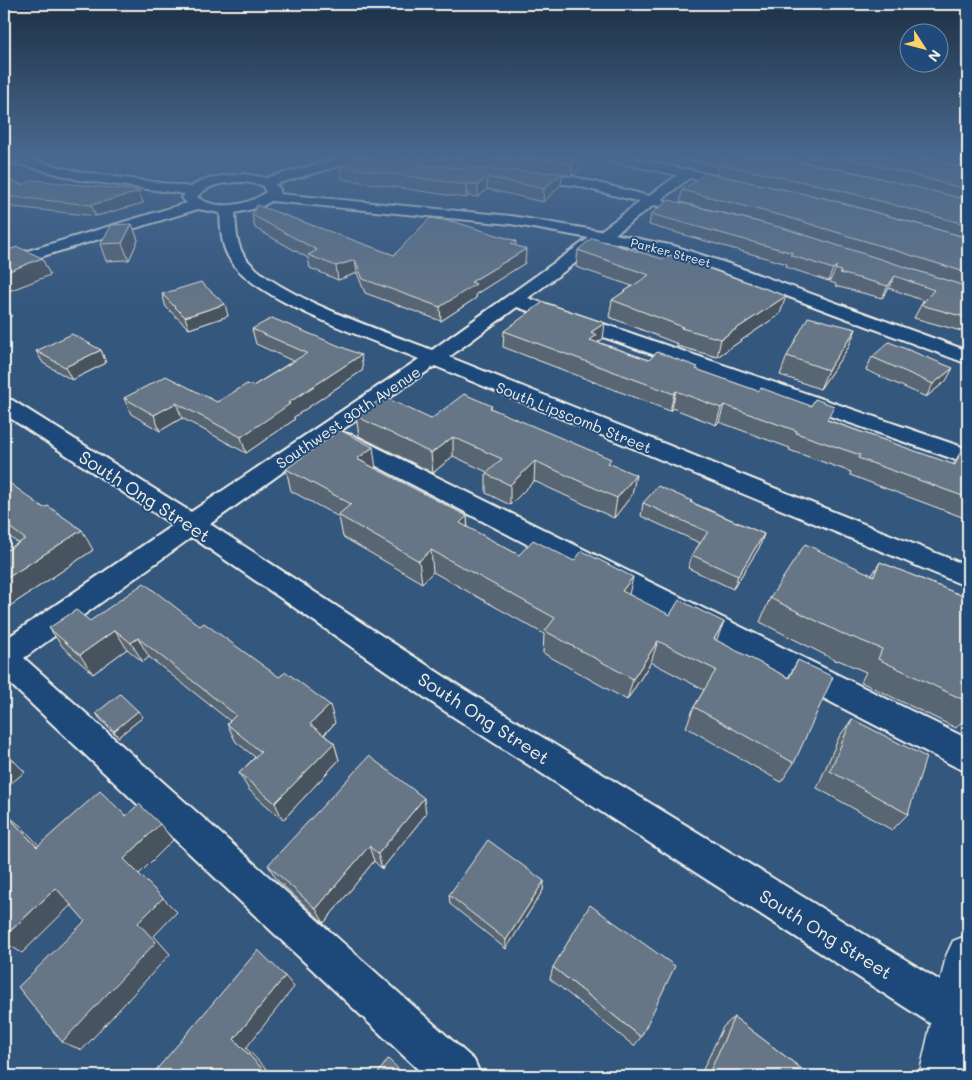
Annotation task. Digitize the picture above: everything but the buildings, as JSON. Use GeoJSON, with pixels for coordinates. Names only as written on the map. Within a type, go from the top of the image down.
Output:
{"type":"FeatureCollection","features":[{"type":"Feature","properties":{"kind":"main road"},"geometry":{"type":"LineString","coordinates":[[943,1076],[962,1019],[968,956]]}},
{"type":"Feature","properties":{"kind":"street","name":"Parker Street"},"geometry":{"type":"LineString","coordinates":[[7,259],[165,207]]}},
{"type":"Feature","properties":{"kind":"street"},"geometry":{"type":"LineString","coordinates":[[207,207],[227,209],[238,207]]}},
{"type":"Feature","properties":{"kind":"street","name":"Parker Street"},"geometry":{"type":"LineString","coordinates":[[409,207],[511,220],[668,249],[699,258],[968,358]]}},
{"type":"Feature","properties":{"kind":"street","name":"Southwest 30th Avenue"},"geometry":{"type":"LineString","coordinates":[[4,657],[325,431],[433,359],[642,207]]}},
{"type":"Feature","properties":{"kind":"street","name":"South Lipscomb Street"},"geometry":{"type":"LineString","coordinates":[[227,209],[228,233],[234,253],[249,270],[270,287],[304,305],[968,577]]}},
{"type":"Feature","properties":{"kind":"street"},"geometry":{"type":"LineString","coordinates":[[515,300],[968,457]]}},
{"type":"Feature","properties":{"kind":"street","name":"South Ong Street"},"geometry":{"type":"LineString","coordinates":[[4,405],[192,525],[451,698],[962,1019]]}},
{"type":"Feature","properties":{"kind":"street"},"geometry":{"type":"LineString","coordinates":[[325,431],[968,756]]}},
{"type":"Feature","properties":{"kind":"street"},"geometry":{"type":"LineString","coordinates":[[4,657],[458,1076]]}}]}
